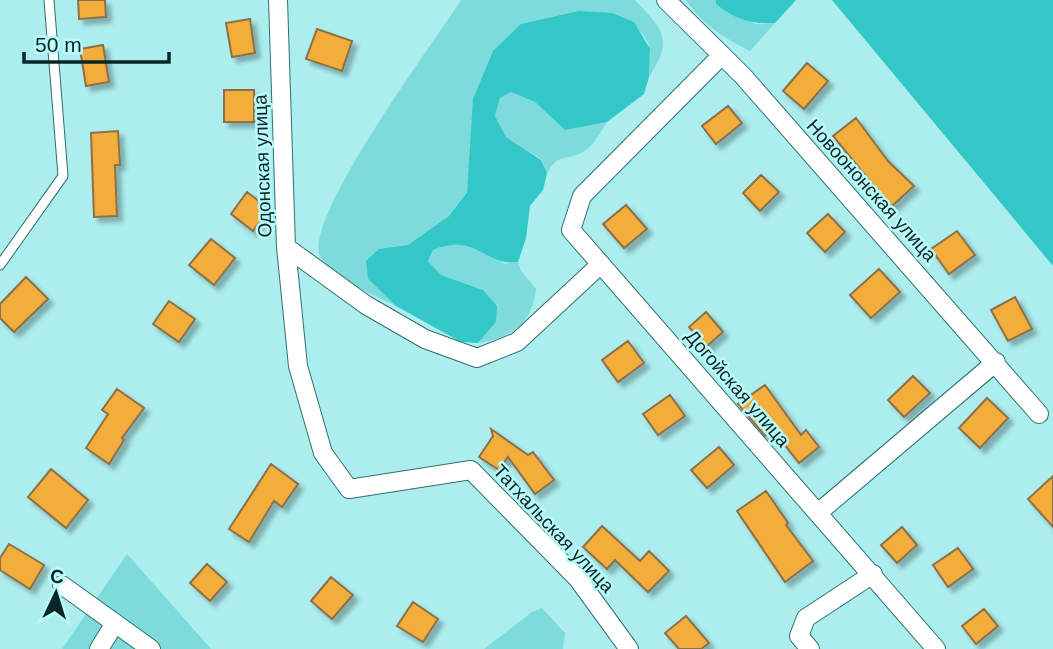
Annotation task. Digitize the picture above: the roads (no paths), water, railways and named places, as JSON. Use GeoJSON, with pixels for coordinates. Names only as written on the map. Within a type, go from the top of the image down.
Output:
{"type":"FeatureCollection","features":[{"type":"Feature","properties":{"kind":"street","name":"Одонская улица"},"geometry":{"type":"LineString","coordinates":[[278,0],[286,247]]}},
{"type":"Feature","properties":{"kind":"street","name":"Новоононская улица"},"geometry":{"type":"LineString","coordinates":[[666,0],[722,55],[996,362],[1039,414]]}},
{"type":"Feature","properties":{"kind":"street","name":"Догойская улица"},"geometry":{"type":"LineString","coordinates":[[722,55],[582,196],[571,230],[936,649]]}},
{"type":"Feature","properties":{"kind":"street"},"geometry":{"type":"LineString","coordinates":[[286,247],[366,305],[425,339],[477,358],[517,342],[601,264]]}},
{"type":"Feature","properties":{"kind":"street","name":"Татхальская улица"},"geometry":{"type":"LineString","coordinates":[[286,247],[298,366],[323,453],[349,489],[471,470],[578,579],[629,649]]}},
{"type":"Feature","properties":{"kind":"street"},"geometry":{"type":"LineString","coordinates":[[819,512],[996,362]]}},
{"type":"Feature","properties":{"kind":"street"},"geometry":{"type":"LineString","coordinates":[[810,649],[799,636],[806,618],[873,574]]}},
{"type":"Feature","properties":{"kind":"street"},"geometry":{"type":"LineString","coordinates":[[62,585],[151,649]]}},
{"type":"Feature","properties":{"kind":"street"},"geometry":{"type":"LineString","coordinates":[[99,649],[115,622]]}},
{"type":"Feature","properties":{"kind":"lane"},"geometry":{"type":"LineString","coordinates":[[0,265],[63,176],[49,0]]}}]}
